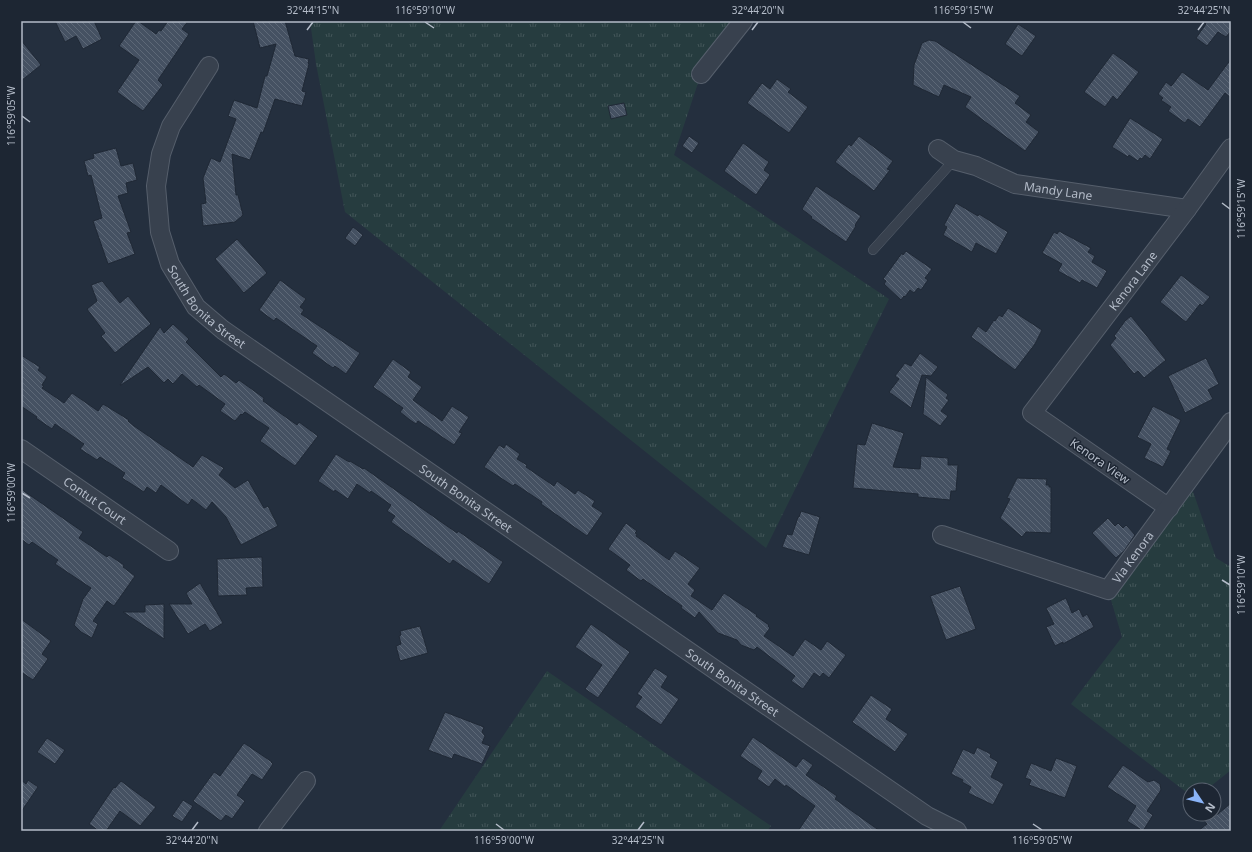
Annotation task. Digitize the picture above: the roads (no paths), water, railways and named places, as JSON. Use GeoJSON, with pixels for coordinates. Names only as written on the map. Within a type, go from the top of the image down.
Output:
{"type":"FeatureCollection","features":[{"type":"Feature","properties":{"kind":"street"},"geometry":{"type":"LineString","coordinates":[[701,74],[743,21]]}},
{"type":"Feature","properties":{"kind":"street","name":"South Bonita Street"},"geometry":{"type":"LineString","coordinates":[[209,66],[171,126],[161,154],[156,186],[160,232],[170,264],[196,307],[229,335],[927,816],[957,831]]}},
{"type":"Feature","properties":{"kind":"street","name":"Mandy Lane"},"geometry":{"type":"LineString","coordinates":[[938,148],[954,160],[976,166],[1016,184],[1187,209]]}},
{"type":"Feature","properties":{"kind":"street","name":"Kenora Lane"},"geometry":{"type":"LineString","coordinates":[[1032,413],[1187,209],[1231,148]]}},
{"type":"Feature","properties":{"kind":"street","name":"Kenora View"},"geometry":{"type":"LineString","coordinates":[[1032,413],[1169,508]]}},
{"type":"Feature","properties":{"kind":"street","name":"Via Kenora"},"geometry":{"type":"LineString","coordinates":[[942,535],[1108,590],[1231,422]]}},
{"type":"Feature","properties":{"kind":"street","name":"Contut Court"},"geometry":{"type":"LineString","coordinates":[[21,449],[169,551]]}},
{"type":"Feature","properties":{"kind":"street"},"geometry":{"type":"LineString","coordinates":[[268,831],[306,781]]}},
{"type":"Feature","properties":{"kind":"lane"},"geometry":{"type":"LineString","coordinates":[[873,250],[954,160]]}}]}
